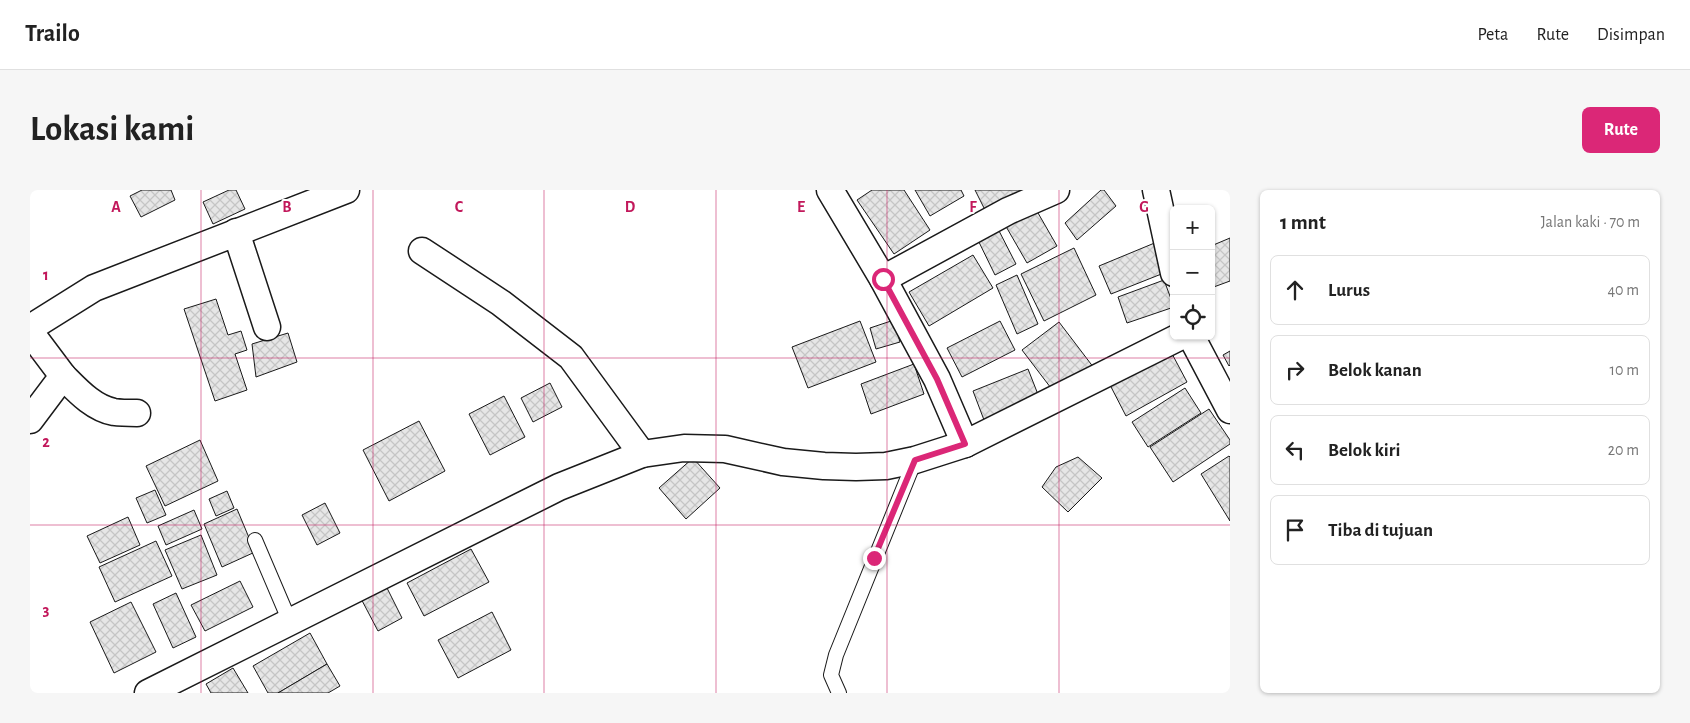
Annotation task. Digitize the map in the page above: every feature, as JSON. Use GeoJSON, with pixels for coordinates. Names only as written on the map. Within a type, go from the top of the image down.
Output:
{"type":"FeatureCollection","features":[{"type":"Feature","properties":{"kind":"street"},"geometry":{"type":"LineString","coordinates":[[30,328],[94,288],[346,190]]}},
{"type":"Feature","properties":{"kind":"street"},"geometry":{"type":"LineString","coordinates":[[830,190],[883,279],[937,379],[965,444]]}},
{"type":"Feature","properties":{"kind":"street"},"geometry":{"type":"LineString","coordinates":[[883,279],[1008,211],[1056,190]]}},
{"type":"Feature","properties":{"kind":"street"},"geometry":{"type":"LineString","coordinates":[[1156,190],[1170,255]]}},
{"type":"Feature","properties":{"kind":"street"},"geometry":{"type":"LineString","coordinates":[[236,232],[267,327]]}},
{"type":"Feature","properties":{"kind":"street"},"geometry":{"type":"LineString","coordinates":[[422,251],[501,303],[571,357],[642,454]]}},
{"type":"Feature","properties":{"kind":"street"},"geometry":{"type":"LineString","coordinates":[[30,332],[63,376],[82,395],[96,405],[113,412],[138,413]]}},
{"type":"Feature","properties":{"kind":"street"},"geometry":{"type":"LineString","coordinates":[[148,693],[559,487],[642,454],[684,448],[725,449],[783,462],[856,467],[886,466],[915,460],[965,444],[1173,340]]}},
{"type":"Feature","properties":{"kind":"street"},"geometry":{"type":"LineString","coordinates":[[1193,340],[1226,395]]}},
{"type":"Feature","properties":{"kind":"street"},"geometry":{"type":"LineString","coordinates":[[30,420],[63,376]]}},
{"type":"Feature","properties":{"kind":"lane"},"geometry":{"type":"LineString","coordinates":[[839,693],[831,675],[836,655],[915,460]]}},
{"type":"Feature","properties":{"kind":"lane"},"geometry":{"type":"LineString","coordinates":[[255,540],[290,622]]}},
{"type":"Feature","properties":{"kind":"building"},"geometry":{"type":"Polygon","coordinates":[[[142,190],[171,190],[175,200],[141,217],[130,196],[142,190]]]}},
{"type":"Feature","properties":{"kind":"building"},"geometry":{"type":"Polygon","coordinates":[[[229,190],[236,190],[245,209],[213,224],[203,202],[229,190]]]}},
{"type":"Feature","properties":{"kind":"building"},"geometry":{"type":"Polygon","coordinates":[[[872,190],[904,190],[930,230],[894,254],[857,200],[872,190]]]}},
{"type":"Feature","properties":{"kind":"building"},"geometry":{"type":"Polygon","coordinates":[[[915,190],[961,190],[964,196],[930,216],[915,190]]]}},
{"type":"Feature","properties":{"kind":"building"},"geometry":{"type":"Polygon","coordinates":[[[975,190],[1030,190],[987,214],[975,190]]]}},
{"type":"Feature","properties":{"kind":"building"},"geometry":{"type":"Polygon","coordinates":[[[1101,190],[1104,190],[1116,206],[1077,240],[1065,223],[1101,190]]]}},
{"type":"Feature","properties":{"kind":"building"},"geometry":{"type":"Polygon","coordinates":[[[1034,206],[1057,246],[1027,263],[1004,223],[1034,206]]]}},
{"type":"Feature","properties":{"kind":"building"},"geometry":{"type":"Polygon","coordinates":[[[996,225],[1016,264],[995,275],[976,236],[996,225]]]}},
{"type":"Feature","properties":{"kind":"building"},"geometry":{"type":"Polygon","coordinates":[[[1230,238],[1230,281],[1215,287],[1215,250],[1215,244],[1230,238]]]}},
{"type":"Feature","properties":{"kind":"building"},"geometry":{"type":"Polygon","coordinates":[[[1157,242],[1169,271],[1111,294],[1099,266],[1157,242]]]}},
{"type":"Feature","properties":{"kind":"building"},"geometry":{"type":"Polygon","coordinates":[[[1074,248],[1096,295],[1044,321],[1021,274],[1074,248]]]}},
{"type":"Feature","properties":{"kind":"building"},"geometry":{"type":"Polygon","coordinates":[[[973,255],[993,288],[929,326],[909,292],[973,255]]]}},
{"type":"Feature","properties":{"kind":"building"},"geometry":{"type":"Polygon","coordinates":[[[1017,275],[1038,324],[1017,334],[996,285],[1017,275]]]}},
{"type":"Feature","properties":{"kind":"building"},"geometry":{"type":"Polygon","coordinates":[[[1164,280],[1170,296],[1170,308],[1127,323],[1118,297],[1164,280]]]}},
{"type":"Feature","properties":{"kind":"building"},"geometry":{"type":"Polygon","coordinates":[[[216,299],[228,335],[241,331],[247,350],[235,354],[247,390],[215,401],[184,309],[216,299]]]}},
{"type":"Feature","properties":{"kind":"building"},"geometry":{"type":"Polygon","coordinates":[[[894,320],[900,342],[876,349],[870,328],[894,320]]]}},
{"type":"Feature","properties":{"kind":"building"},"geometry":{"type":"Polygon","coordinates":[[[860,321],[876,362],[808,388],[792,347],[860,321]]]}},
{"type":"Feature","properties":{"kind":"building"},"geometry":{"type":"Polygon","coordinates":[[[1000,321],[1015,350],[962,377],[947,348],[1000,321]]]}},
{"type":"Feature","properties":{"kind":"building"},"geometry":{"type":"Polygon","coordinates":[[[1059,322],[1094,368],[1057,396],[1022,350],[1059,322]]]}},
{"type":"Feature","properties":{"kind":"building"},"geometry":{"type":"Polygon","coordinates":[[[288,333],[297,362],[256,377],[252,344],[288,333]]]}},
{"type":"Feature","properties":{"kind":"building"},"geometry":{"type":"Polygon","coordinates":[[[1170,350],[1187,382],[1126,416],[1109,383],[1170,350]]]}},
{"type":"Feature","properties":{"kind":"building"},"geometry":{"type":"Polygon","coordinates":[[[1230,351],[1230,365],[1229,366],[1223,355],[1230,351]]]}},
{"type":"Feature","properties":{"kind":"building"},"geometry":{"type":"Polygon","coordinates":[[[914,364],[924,394],[871,414],[861,384],[914,364]]]}},
{"type":"Feature","properties":{"kind":"building"},"geometry":{"type":"Polygon","coordinates":[[[1028,369],[1039,397],[984,420],[973,391],[1028,369]]]}},
{"type":"Feature","properties":{"kind":"building"},"geometry":{"type":"Polygon","coordinates":[[[550,383],[562,407],[533,422],[521,398],[550,383]]]}},
{"type":"Feature","properties":{"kind":"building"},"geometry":{"type":"Polygon","coordinates":[[[1185,388],[1201,413],[1148,447],[1132,422],[1185,388]]]}},
{"type":"Feature","properties":{"kind":"building"},"geometry":{"type":"Polygon","coordinates":[[[504,396],[525,437],[490,455],[469,414],[504,396]]]}},
{"type":"Feature","properties":{"kind":"building"},"geometry":{"type":"Polygon","coordinates":[[[1209,409],[1230,440],[1230,444],[1173,482],[1150,447],[1209,409]]]}},
{"type":"Feature","properties":{"kind":"building"},"geometry":{"type":"Polygon","coordinates":[[[419,421],[445,471],[389,501],[363,450],[419,421]]]}},
{"type":"Feature","properties":{"kind":"building"},"geometry":{"type":"Polygon","coordinates":[[[200,440],[218,481],[165,506],[146,466],[200,440]]]}},
{"type":"Feature","properties":{"kind":"building"},"geometry":{"type":"Polygon","coordinates":[[[1078,457],[1102,478],[1068,512],[1042,487],[1056,467],[1078,457]]]}},
{"type":"Feature","properties":{"kind":"building"},"geometry":{"type":"Polygon","coordinates":[[[1230,457],[1230,521],[1201,474],[1230,457]]]}},
{"type":"Feature","properties":{"kind":"building"},"geometry":{"type":"Polygon","coordinates":[[[693,458],[720,488],[686,519],[659,488],[693,458]]]}},
{"type":"Feature","properties":{"kind":"building"},"geometry":{"type":"Polygon","coordinates":[[[155,490],[166,515],[147,523],[136,498],[155,490]]]}},
{"type":"Feature","properties":{"kind":"building"},"geometry":{"type":"Polygon","coordinates":[[[227,491],[234,508],[216,516],[209,499],[227,491]]]}},
{"type":"Feature","properties":{"kind":"building"},"geometry":{"type":"Polygon","coordinates":[[[325,503],[340,533],[317,545],[302,515],[325,503]]]}},
{"type":"Feature","properties":{"kind":"building"},"geometry":{"type":"Polygon","coordinates":[[[237,509],[255,552],[222,567],[204,524],[237,509]]]}},
{"type":"Feature","properties":{"kind":"building"},"geometry":{"type":"Polygon","coordinates":[[[194,510],[202,529],[166,545],[158,526],[194,510]]]}},
{"type":"Feature","properties":{"kind":"building"},"geometry":{"type":"Polygon","coordinates":[[[128,517],[140,545],[100,563],[87,536],[128,517]]]}},
{"type":"Feature","properties":{"kind":"building"},"geometry":{"type":"Polygon","coordinates":[[[201,535],[217,575],[182,589],[165,550],[201,535]]]}},
{"type":"Feature","properties":{"kind":"building"},"geometry":{"type":"Polygon","coordinates":[[[156,541],[172,576],[115,602],[99,567],[156,541]]]}},
{"type":"Feature","properties":{"kind":"building"},"geometry":{"type":"Polygon","coordinates":[[[471,549],[489,582],[424,616],[407,583],[471,549]]]}},
{"type":"Feature","properties":{"kind":"building"},"geometry":{"type":"Polygon","coordinates":[[[382,578],[402,618],[378,631],[357,591],[382,578]]]}},
{"type":"Feature","properties":{"kind":"building"},"geometry":{"type":"Polygon","coordinates":[[[240,581],[253,607],[205,631],[191,605],[240,581]]]}},
{"type":"Feature","properties":{"kind":"building"},"geometry":{"type":"Polygon","coordinates":[[[176,593],[196,637],[173,648],[153,604],[176,593]]]}},
{"type":"Feature","properties":{"kind":"building"},"geometry":{"type":"Polygon","coordinates":[[[131,602],[156,652],[114,673],[90,622],[131,602]]]}},
{"type":"Feature","properties":{"kind":"building"},"geometry":{"type":"Polygon","coordinates":[[[492,612],[511,650],[458,678],[438,640],[492,612]]]}},
{"type":"Feature","properties":{"kind":"building"},"geometry":{"type":"Polygon","coordinates":[[[310,633],[327,664],[278,693],[268,693],[253,666],[310,633]]]}},
{"type":"Feature","properties":{"kind":"building"},"geometry":{"type":"Polygon","coordinates":[[[327,664],[340,686],[328,693],[278,693],[327,664]]]}},
{"type":"Feature","properties":{"kind":"building"},"geometry":{"type":"Polygon","coordinates":[[[233,668],[248,693],[211,693],[206,684],[233,668]]]}},
{"type":"Feature","properties":{"kind":"route"},"geometry":{"type":"LineString","coordinates":[[874,558],[915,460],[965,444],[937,379],[883,279]]}}]}
